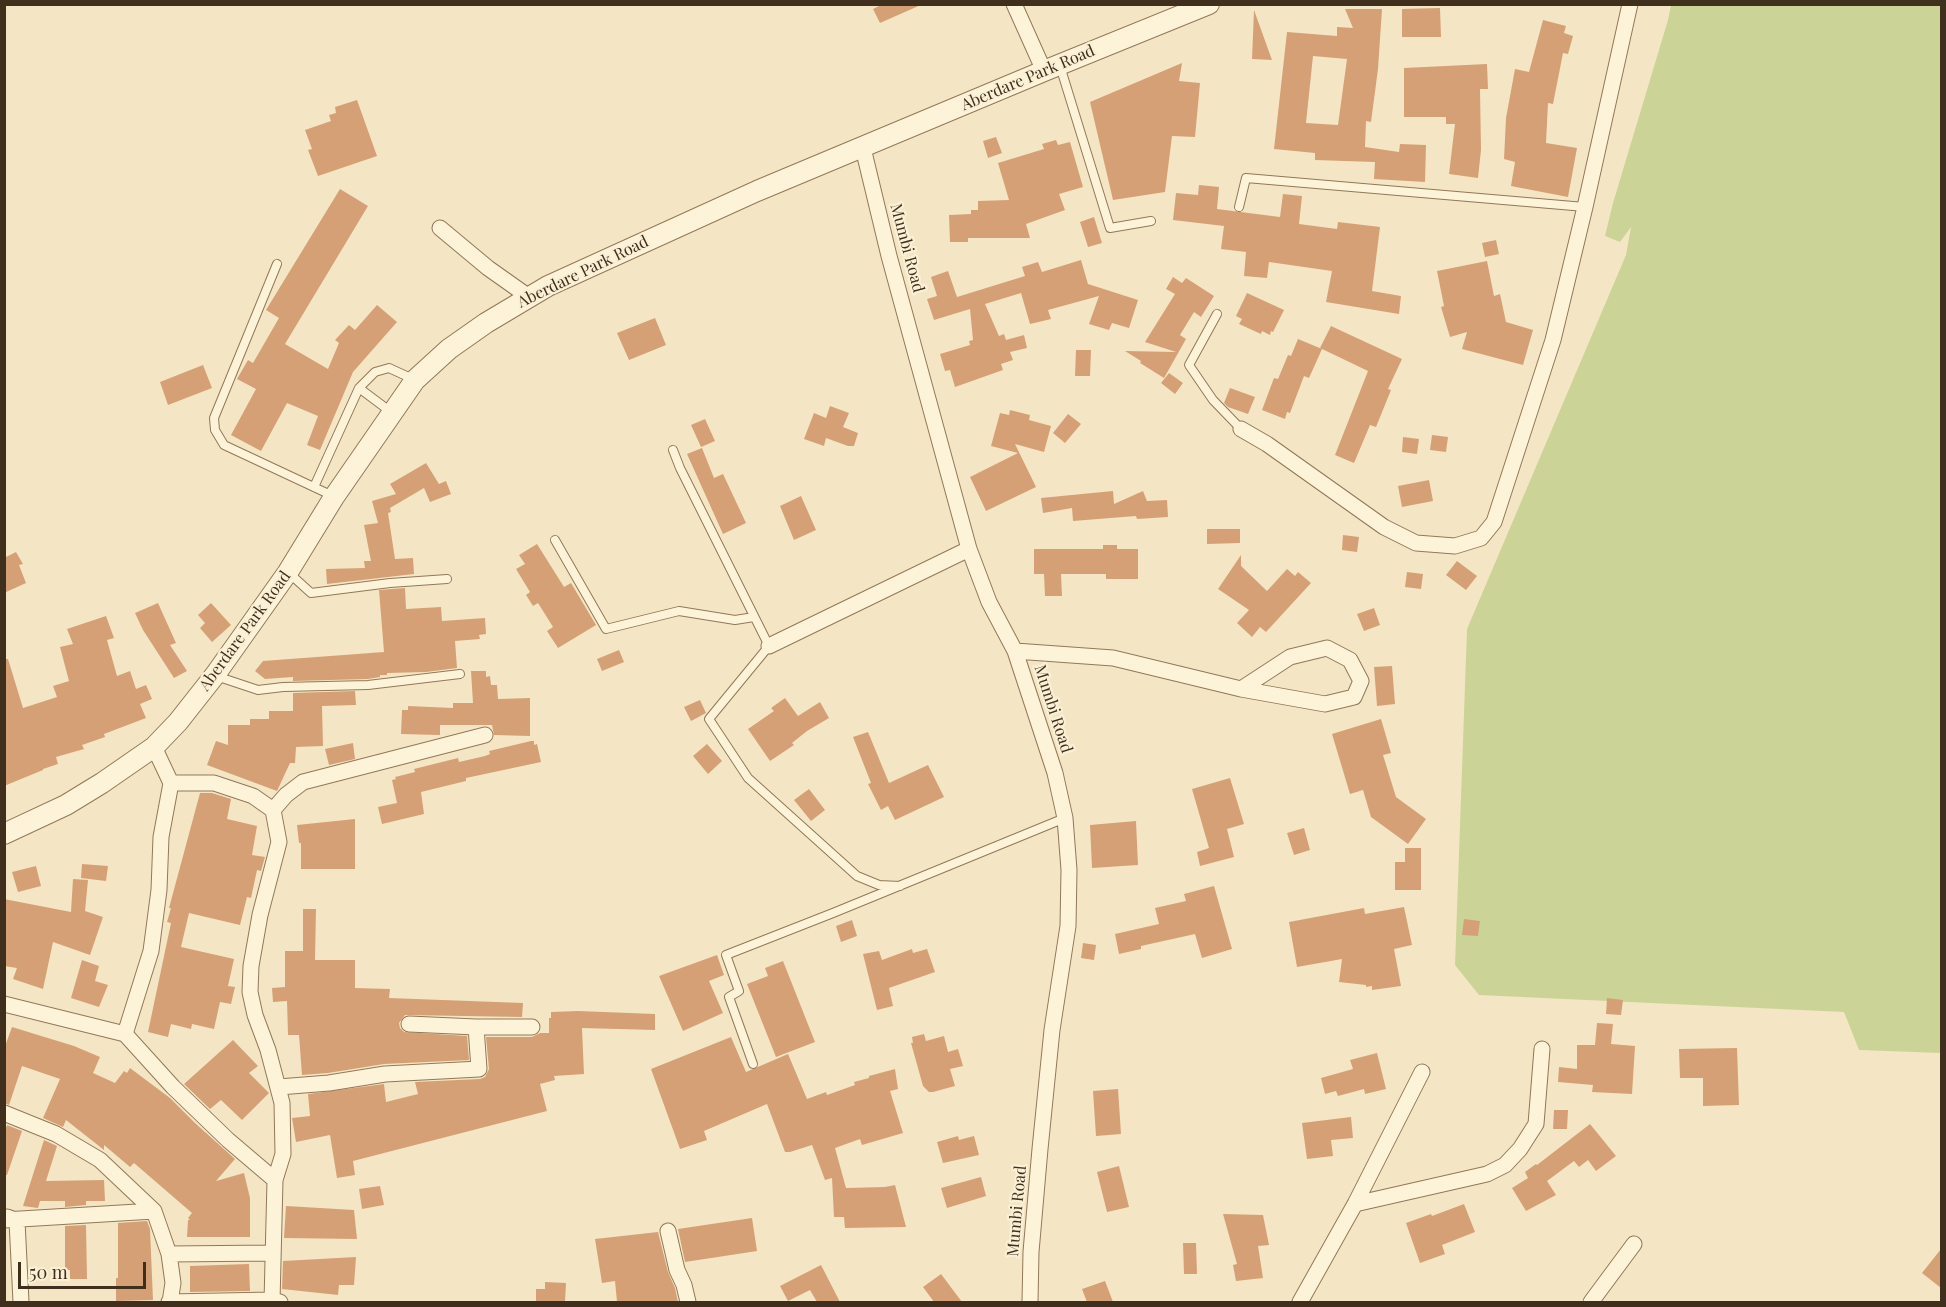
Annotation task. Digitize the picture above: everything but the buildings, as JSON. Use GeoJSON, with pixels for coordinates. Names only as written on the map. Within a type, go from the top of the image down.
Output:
{"type":"FeatureCollection","features":[{"type":"Feature","properties":{"kind":"street"},"geometry":{"type":"LineString","coordinates":[[1014,4],[1052,68]]}},
{"type":"Feature","properties":{"kind":"street","name":"Aberdare Park Road"},"geometry":{"type":"LineString","coordinates":[[4,834],[66,805],[102,783],[154,747],[178,722],[215,675],[288,572],[334,497],[415,380],[449,349],[486,322],[548,286],[758,191],[1209,4]]}},
{"type":"Feature","properties":{"kind":"street"},"geometry":{"type":"LineString","coordinates":[[1241,429],[1267,444],[1384,527],[1416,543],[1455,546],[1481,538],[1494,522],[1553,340],[1630,4]]}},
{"type":"Feature","properties":{"kind":"street","name":"Mumbi Road"},"geometry":{"type":"LineString","coordinates":[[863,148],[889,256],[969,549],[989,602],[1015,651],[1055,773],[1065,818],[1070,870],[1068,926],[1052,1030],[1041,1137],[1030,1252],[1030,1302]]}},
{"type":"Feature","properties":{"kind":"street"},"geometry":{"type":"LineString","coordinates":[[440,228],[488,268],[529,297]]}},
{"type":"Feature","properties":{"kind":"street"},"geometry":{"type":"LineString","coordinates":[[769,646],[969,549]]}},
{"type":"Feature","properties":{"kind":"street"},"geometry":{"type":"LineString","coordinates":[[1015,651],[1113,658],[1241,689],[1325,704],[1354,697],[1361,681],[1350,660],[1327,648],[1290,657],[1241,689]]}},
{"type":"Feature","properties":{"kind":"street"},"geometry":{"type":"LineString","coordinates":[[273,810],[286,795],[303,782],[485,735]]}},
{"type":"Feature","properties":{"kind":"street"},"geometry":{"type":"LineString","coordinates":[[125,1034],[151,951],[159,891],[161,837],[171,783],[154,747]]}},
{"type":"Feature","properties":{"kind":"street"},"geometry":{"type":"LineString","coordinates":[[4,1113],[56,1134],[100,1160],[153,1211],[169,1254],[173,1283],[170,1302],[275,1302],[272,1253],[275,1180],[283,1154],[282,1103],[249,992],[260,915],[279,842],[273,810],[253,796],[214,783],[171,783]]}},
{"type":"Feature","properties":{"kind":"street"},"geometry":{"type":"LineString","coordinates":[[4,1004],[125,1034],[173,1087],[228,1140],[275,1180]]}},
{"type":"Feature","properties":{"kind":"street"},"geometry":{"type":"LineString","coordinates":[[409,1024],[532,1027]]}},
{"type":"Feature","properties":{"kind":"street"},"geometry":{"type":"LineString","coordinates":[[279,1087],[329,1083],[385,1074],[479,1069],[476,1027]]}},
{"type":"Feature","properties":{"kind":"street"},"geometry":{"type":"LineString","coordinates":[[1355,1204],[1487,1174],[1505,1164],[1520,1149],[1536,1124],[1542,1049]]}},
{"type":"Feature","properties":{"kind":"street"},"geometry":{"type":"LineString","coordinates":[[1300,1302],[1355,1204],[1422,1072]]}},
{"type":"Feature","properties":{"kind":"street"},"geometry":{"type":"LineString","coordinates":[[21,1302],[9,1219],[153,1211]]}},
{"type":"Feature","properties":{"kind":"street"},"geometry":{"type":"LineString","coordinates":[[668,1231],[677,1270],[688,1302]]}},
{"type":"Feature","properties":{"kind":"street"},"geometry":{"type":"LineString","coordinates":[[1591,1302],[1634,1244]]}},
{"type":"Feature","properties":{"kind":"street"},"geometry":{"type":"LineString","coordinates":[[169,1254],[272,1253]]}},
{"type":"Feature","properties":{"kind":"lane"},"geometry":{"type":"LineString","coordinates":[[1052,68],[1110,228],[1151,221]]}},
{"type":"Feature","properties":{"kind":"lane"},"geometry":{"type":"LineString","coordinates":[[1239,207],[1246,178],[1585,207]]}},
{"type":"Feature","properties":{"kind":"lane"},"geometry":{"type":"LineString","coordinates":[[278,264],[214,418],[214,430],[224,445],[334,497]]}},
{"type":"Feature","properties":{"kind":"lane"},"geometry":{"type":"LineString","coordinates":[[1217,314],[1190,365],[1213,400],[1241,429]]}},
{"type":"Feature","properties":{"kind":"lane"},"geometry":{"type":"LineString","coordinates":[[314,487],[359,388],[375,372],[389,368],[415,380]]}},
{"type":"Feature","properties":{"kind":"lane"},"geometry":{"type":"LineString","coordinates":[[359,388],[392,413]]}},
{"type":"Feature","properties":{"kind":"lane"},"geometry":{"type":"LineString","coordinates":[[673,450],[769,646],[709,719],[748,778],[857,876],[879,885],[900,886]]}},
{"type":"Feature","properties":{"kind":"lane"},"geometry":{"type":"LineString","coordinates":[[555,540],[606,628],[679,611],[735,620],[754,617]]}},
{"type":"Feature","properties":{"kind":"lane"},"geometry":{"type":"LineString","coordinates":[[288,572],[311,593],[390,583],[447,579]]}},
{"type":"Feature","properties":{"kind":"lane"},"geometry":{"type":"LineString","coordinates":[[215,675],[258,690],[283,687],[368,686],[460,674]]}},
{"type":"Feature","properties":{"kind":"lane"},"geometry":{"type":"LineString","coordinates":[[753,1064],[729,996],[739,992],[726,955],[1065,818]]}},
{"type":"Feature","properties":{"kind":"green space"},"geometry":{"type":"Polygon","coordinates":[[[1671,5],[1941,5],[1941,1053],[1859,1050],[1844,1012],[1479,995],[1455,965],[1467,629],[1626,255],[1631,227],[1620,242],[1605,236],[1671,5]]]}}]}
